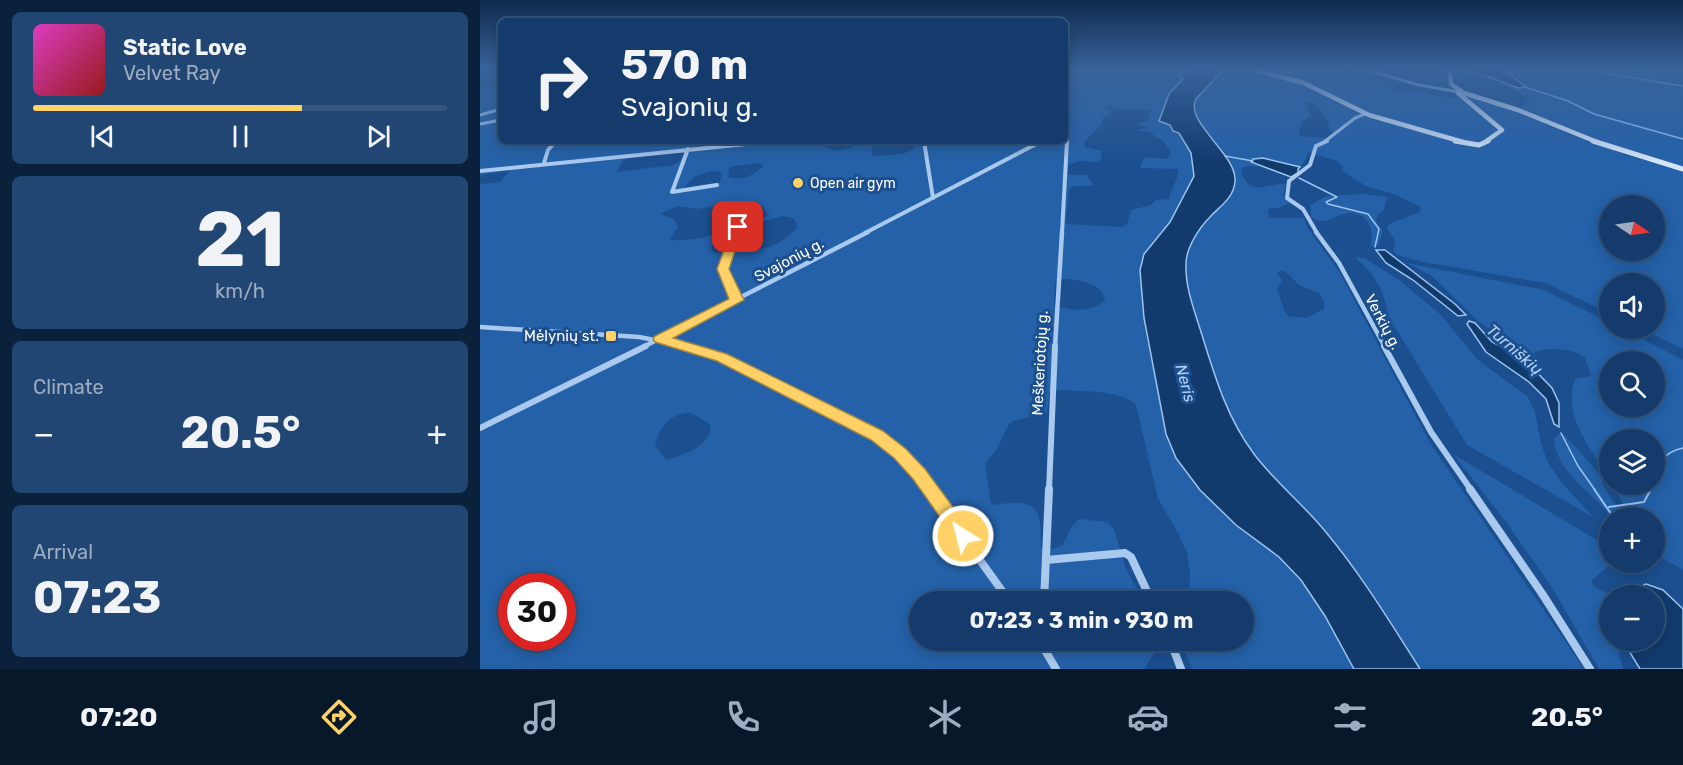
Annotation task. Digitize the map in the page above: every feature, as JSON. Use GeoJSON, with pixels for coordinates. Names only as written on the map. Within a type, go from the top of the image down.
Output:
{"type":"FeatureCollection","features":[{"type":"Feature","properties":{"kind":"main road"},"geometry":{"type":"LineString","coordinates":[[1338,100],[1365,114],[1470,145],[1483,144],[1501,132],[1500,127],[1465,100]]}},
{"type":"Feature","properties":{"kind":"main road"},"geometry":{"type":"LineString","coordinates":[[1488,100],[1518,110],[1614,149],[1683,169]]}},
{"type":"Feature","properties":{"kind":"street"},"geometry":{"type":"LineString","coordinates":[[480,115],[498,111]]}},
{"type":"Feature","properties":{"kind":"street","name":"Verkių g."},"geometry":{"type":"LineString","coordinates":[[1365,114],[1355,118],[1332,138],[1316,146],[1310,165],[1290,181],[1287,198],[1305,212],[1311,226],[1338,263],[1431,432],[1543,595],[1590,669]]}},
{"type":"Feature","properties":{"kind":"street"},"geometry":{"type":"LineString","coordinates":[[480,124],[498,121]]}},
{"type":"Feature","properties":{"kind":"street"},"geometry":{"type":"LineString","coordinates":[[544,163],[548,150],[553,144]]}},
{"type":"Feature","properties":{"kind":"street"},"geometry":{"type":"LineString","coordinates":[[480,171],[743,144]]}},
{"type":"Feature","properties":{"kind":"street"},"geometry":{"type":"LineString","coordinates":[[924,144],[933,198]]}},
{"type":"Feature","properties":{"kind":"street","name":"Svajonių g."},"geometry":{"type":"LineString","coordinates":[[480,428],[738,300],[1036,144]]}},
{"type":"Feature","properties":{"kind":"street","name":"Meškeriotojų g."},"geometry":{"type":"LineString","coordinates":[[1045,591],[1057,296],[1068,144]]}},
{"type":"Feature","properties":{"kind":"street"},"geometry":{"type":"LineString","coordinates":[[688,149],[672,192],[717,185]]}},
{"type":"Feature","properties":{"kind":"street"},"geometry":{"type":"LineString","coordinates":[[717,207],[731,224],[741,229],[733,242],[723,269],[735,298],[738,300]]}},
{"type":"Feature","properties":{"kind":"street"},"geometry":{"type":"LineString","coordinates":[[480,327],[660,339],[722,357],[862,427],[889,444],[919,474],[1002,591]]}},
{"type":"Feature","properties":{"kind":"street"},"geometry":{"type":"LineString","coordinates":[[1046,560],[1125,553],[1131,557],[1147,591]]}},
{"type":"Feature","properties":{"kind":"street"},"geometry":{"type":"LineString","coordinates":[[1045,651],[1056,669]]}},
{"type":"Feature","properties":{"kind":"street"},"geometry":{"type":"LineString","coordinates":[[1174,651],[1181,669]]}},
{"type":"Feature","properties":{"kind":"shaded area"},"geometry":{"type":"Polygon","coordinates":[[[480,100],[498,100],[498,144],[651,144],[655,146],[824,144],[822,146],[837,151],[852,148],[853,144],[871,144],[872,154],[875,156],[906,153],[917,144],[1068,144],[1068,100],[1166,100],[1159,121],[1170,125],[1173,131],[1179,133],[1191,153],[1194,176],[1170,222],[1144,254],[1140,277],[1145,330],[1169,443],[1185,472],[1200,490],[1236,525],[1279,557],[1301,580],[1325,616],[1354,669],[1192,669],[1185,651],[1254,651],[1254,591],[1189,591],[1187,552],[1158,499],[1136,405],[1121,396],[1111,394],[1058,390],[1050,392],[1047,413],[1009,424],[997,449],[985,464],[991,503],[995,505],[1020,503],[1034,508],[1040,522],[1041,546],[1052,549],[1063,545],[1072,526],[1079,519],[1107,522],[1114,529],[1126,569],[1138,591],[909,591],[909,651],[1157,651],[1145,669],[480,669],[480,184],[500,182],[510,170],[480,177],[480,100]],[[1108,106],[1106,109],[1112,110],[1110,114],[1103,117],[1101,125],[1084,142],[1085,147],[1102,151],[1101,159],[1097,162],[1081,161],[1069,164],[1068,175],[1086,175],[1094,186],[1074,186],[1069,189],[1066,224],[1122,227],[1127,224],[1131,210],[1151,205],[1156,200],[1169,199],[1177,177],[1178,169],[1140,168],[1144,157],[1168,159],[1171,152],[1162,139],[1156,138],[1151,132],[1136,130],[1148,128],[1135,123],[1148,122],[1151,110],[1131,109],[1130,111],[1108,106]],[[684,153],[624,159],[616,172],[673,165],[680,161],[684,153]],[[761,163],[733,166],[729,168],[728,177],[742,178],[751,175],[763,166],[761,163]],[[711,171],[694,177],[684,188],[720,182],[722,172],[711,171]],[[718,205],[697,209],[678,206],[660,214],[674,219],[678,227],[670,240],[704,237],[735,227],[725,208],[718,205]],[[754,205],[736,211],[741,222],[746,223],[768,216],[763,206],[754,205]],[[782,216],[758,223],[740,237],[716,240],[711,248],[713,252],[747,252],[780,242],[797,227],[794,218],[782,216]],[[1063,279],[1055,282],[1054,305],[1087,309],[1105,300],[1100,290],[1088,283],[1063,279]],[[691,413],[667,421],[655,444],[666,460],[695,449],[707,439],[710,432],[710,424],[691,413]]]}},
{"type":"Feature","properties":{"kind":"shaded area"},"geometry":{"type":"Polygon","coordinates":[[[1196,100],[1303,100],[1311,116],[1301,122],[1299,136],[1327,138],[1333,134],[1320,109],[1304,100],[1482,100],[1626,155],[1683,170],[1683,349],[1662,339],[1665,339],[1665,273],[1599,273],[1599,308],[1545,283],[1423,262],[1397,255],[1393,251],[1395,240],[1387,228],[1389,224],[1420,212],[1421,207],[1391,193],[1366,186],[1342,171],[1343,166],[1337,161],[1308,152],[1300,167],[1263,158],[1254,164],[1260,166],[1246,166],[1241,170],[1245,179],[1254,187],[1286,184],[1283,195],[1290,203],[1268,209],[1269,218],[1304,218],[1307,227],[1340,273],[1430,443],[1584,669],[1420,669],[1375,597],[1338,545],[1269,471],[1249,446],[1231,416],[1216,382],[1186,281],[1187,260],[1193,241],[1204,224],[1229,197],[1235,182],[1223,152],[1198,121],[1194,108],[1196,100]],[[1277,272],[1282,280],[1277,289],[1288,316],[1307,318],[1324,309],[1324,301],[1319,293],[1299,285],[1286,272],[1277,272]]]}},
{"type":"Feature","properties":{"kind":"shaded area"},"geometry":{"type":"Polygon","coordinates":[[[1528,100],[1683,100],[1683,168],[1627,153],[1517,109],[1528,100]]]}},
{"type":"Feature","properties":{"kind":"shaded area"},"geometry":{"type":"Polygon","coordinates":[[[1364,194],[1387,197],[1384,210],[1377,215],[1376,221],[1383,231],[1378,246],[1370,246],[1370,226],[1363,217],[1357,214],[1343,214],[1325,221],[1311,217],[1310,205],[1327,196],[1364,194]]]}},
{"type":"Feature","properties":{"kind":"shaded area"},"geometry":{"type":"Polygon","coordinates":[[[1357,257],[1366,259],[1399,280],[1440,314],[1478,360],[1528,397],[1535,412],[1541,443],[1548,463],[1562,483],[1593,517],[1467,445],[1388,316],[1379,285],[1357,260],[1357,257]]]}},
{"type":"Feature","properties":{"kind":"shaded area"},"geometry":{"type":"Polygon","coordinates":[[[1407,263],[1544,290],[1599,317],[1599,339],[1642,339],[1683,360],[1683,570],[1665,560],[1665,507],[1625,507],[1618,495],[1665,495],[1665,429],[1599,429],[1599,462],[1580,431],[1572,406],[1575,379],[1591,376],[1585,358],[1561,349],[1535,352],[1534,356],[1543,374],[1521,350],[1479,322],[1432,276],[1407,263]]]}},
{"type":"Feature","properties":{"kind":"shaded area"},"geometry":{"type":"Polygon","coordinates":[[[1561,433],[1565,435],[1599,474],[1599,495],[1609,495],[1617,507],[1602,507],[1576,481],[1561,462],[1554,438],[1561,433]]]}},
{"type":"Feature","properties":{"kind":"shaded area"},"geometry":{"type":"Polygon","coordinates":[[[1453,454],[1599,542],[1600,573],[1592,580],[1593,586],[1599,589],[1599,651],[1618,651],[1623,669],[1599,669],[1553,589],[1506,522],[1453,454]]]}},
{"type":"Feature","properties":{"kind":"water","name":"Neris"},"geometry":{"type":"Polygon","coordinates":[[[1167,100],[1196,100],[1194,108],[1197,118],[1228,160],[1233,171],[1235,181],[1232,192],[1198,232],[1188,251],[1186,264],[1191,300],[1229,412],[1254,454],[1316,521],[1351,564],[1420,669],[1354,669],[1325,616],[1301,580],[1279,557],[1236,525],[1200,490],[1176,458],[1166,434],[1144,318],[1140,270],[1144,254],[1170,222],[1194,176],[1191,153],[1179,133],[1173,131],[1170,125],[1159,121],[1167,100]]]}},
{"type":"Feature","properties":{"kind":"water"},"geometry":{"type":"Polygon","coordinates":[[[1263,158],[1300,167],[1298,173],[1291,177],[1251,162],[1253,159],[1263,158]]]}},
{"type":"Feature","properties":{"kind":"water"},"geometry":{"type":"Polygon","coordinates":[[[1376,250],[1385,250],[1466,315],[1458,316],[1413,280],[1386,263],[1376,250]]]}},
{"type":"Feature","properties":{"kind":"water"},"geometry":{"type":"Polygon","coordinates":[[[1469,321],[1475,323],[1492,342],[1522,357],[1552,388],[1559,403],[1559,427],[1554,424],[1546,399],[1529,382],[1486,352],[1467,324],[1469,321]]]}},
{"type":"Feature","properties":{"kind":"water"},"geometry":{"type":"Polygon","coordinates":[[[1665,592],[1683,609],[1683,669],[1640,669],[1629,651],[1665,651],[1665,592]]]}},
{"type":"Feature","properties":{"kind":"waterway"},"geometry":{"type":"LineString","coordinates":[[1566,100],[1594,114],[1683,139]]}},
{"type":"Feature","properties":{"kind":"waterway"},"geometry":{"type":"LineString","coordinates":[[1225,156],[1253,161]]}},
{"type":"Feature","properties":{"kind":"waterway","name":"Turniškių"},"geometry":{"type":"LineString","coordinates":[[1299,178],[1337,197],[1326,202],[1328,204],[1368,214],[1379,229],[1375,247]]}},
{"type":"Feature","properties":{"kind":"waterway","name":"Turniškių"},"geometry":{"type":"LineString","coordinates":[[1561,433],[1578,466],[1595,490]]}},
{"type":"Feature","properties":{"kind":"waterway"},"geometry":{"type":"LineString","coordinates":[[1665,457],[1683,448]]}},
{"type":"Feature","properties":{"kind":"waterway","name":"Turniškių"},"geometry":{"type":"LineString","coordinates":[[1594,489],[1606,507]]}},
{"type":"Feature","properties":{"kind":"waterway"},"geometry":{"type":"LineString","coordinates":[[1609,507],[1644,502],[1648,495]]}},
{"type":"Feature","properties":{"kind":"place","name":"Open air gym"},"geometry":{"type":"Point","coordinates":[798,183]}},
{"type":"Feature","properties":{"kind":"place","name":"Mėlynių st."},"geometry":{"type":"Point","coordinates":[611,336]}},
{"type":"Feature","properties":{"kind":"route"},"geometry":{"type":"LineString","coordinates":[[738,227],[741,229],[740,232],[733,242],[723,269],[735,298],[738,300],[660,339],[722,357],[877,435],[900,453],[919,474],[963,536]]}}]}
